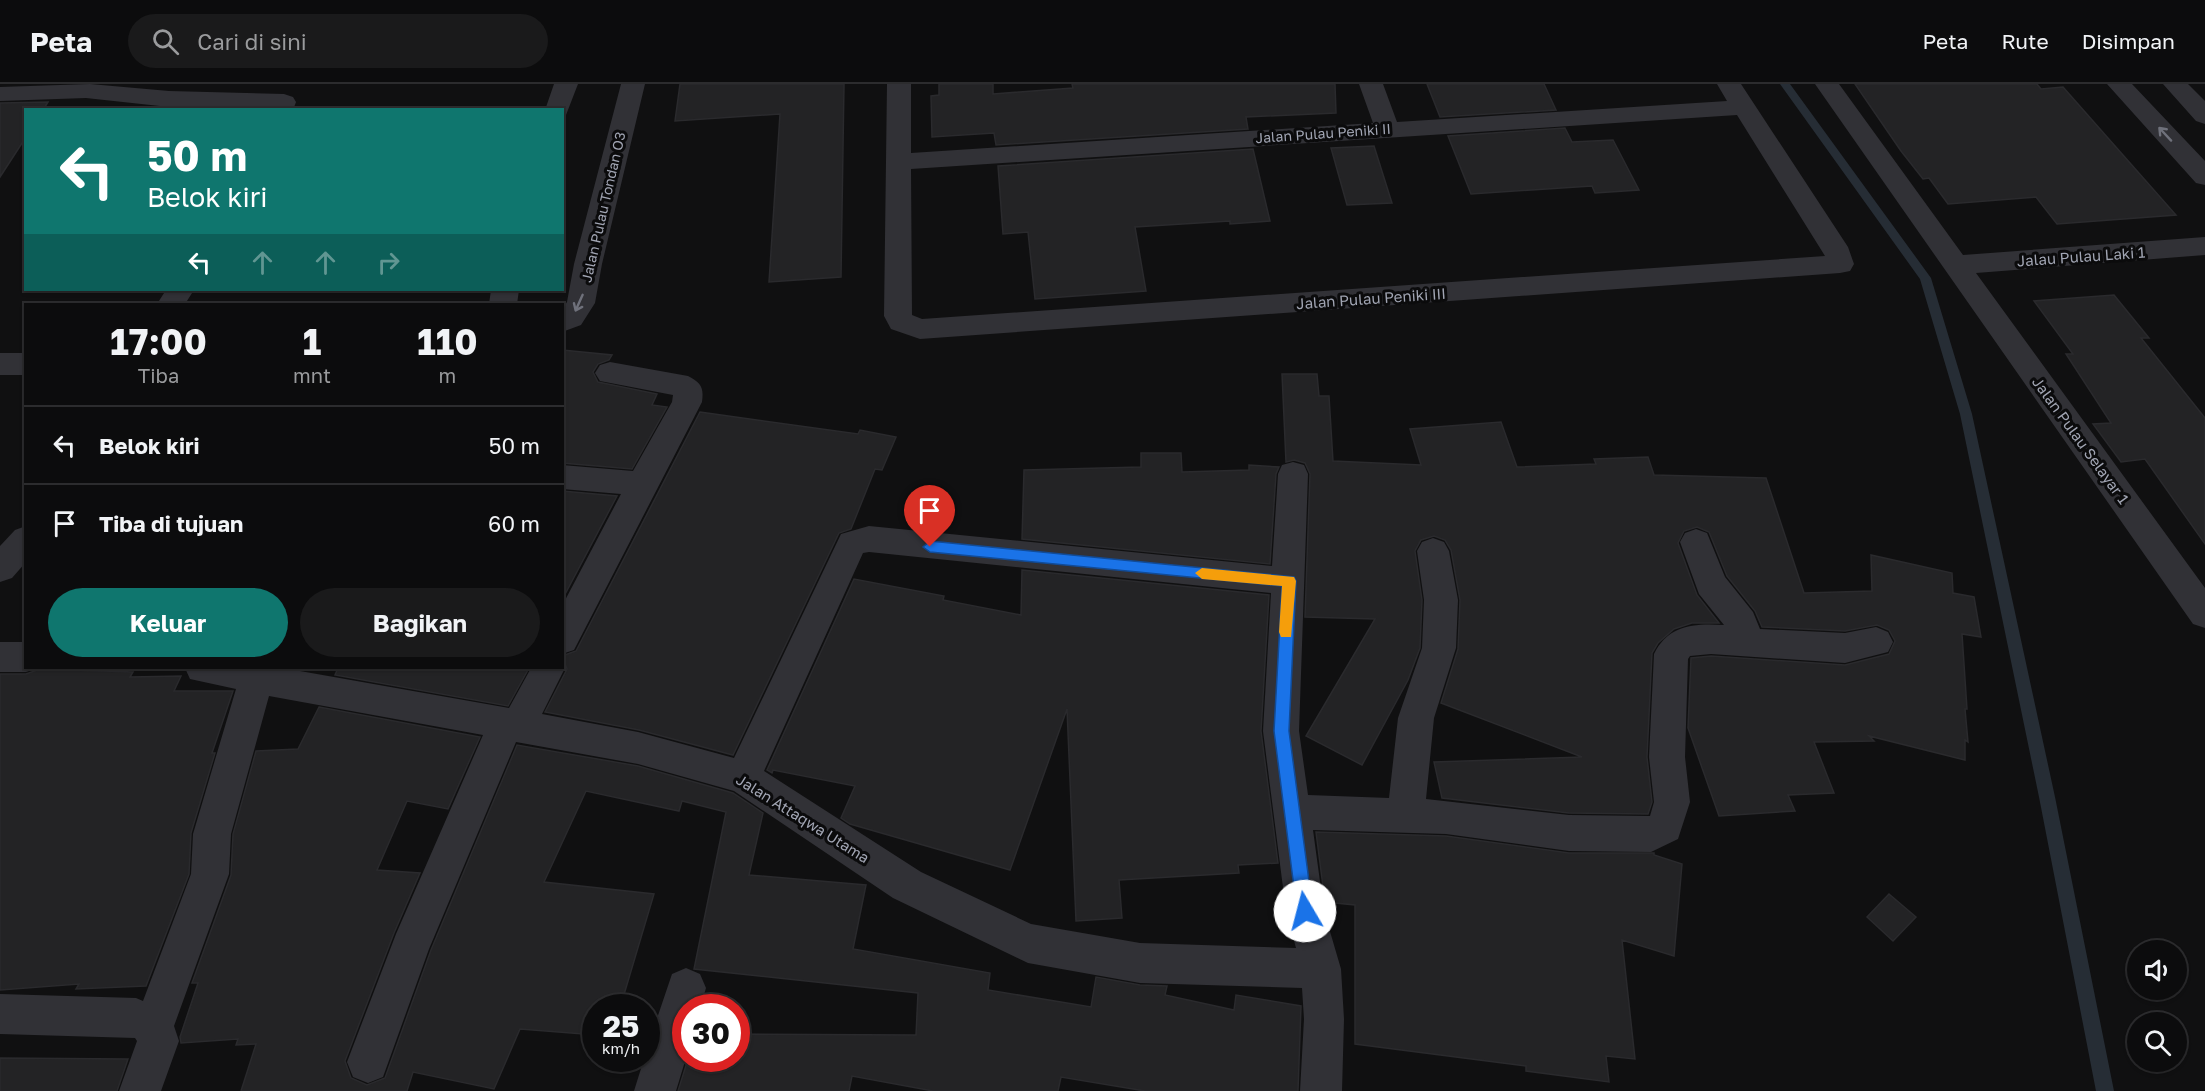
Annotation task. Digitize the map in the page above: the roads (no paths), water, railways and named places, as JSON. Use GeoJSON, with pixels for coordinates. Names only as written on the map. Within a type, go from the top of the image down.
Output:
{"type":"FeatureCollection","features":[{"type":"Feature","properties":{"kind":"street"},"geometry":{"type":"LineString","coordinates":[[559,108],[566,84]]}},
{"type":"Feature","properties":{"kind":"street","name":"Jalan Pulau Tondan O3"},"geometry":{"type":"LineString","coordinates":[[564,321],[571,318],[581,303],[588,264],[633,84]]}},
{"type":"Feature","properties":{"kind":"street"},"geometry":{"type":"LineString","coordinates":[[899,84],[900,162]]}},
{"type":"Feature","properties":{"kind":"street"},"geometry":{"type":"LineString","coordinates":[[1371,84],[1387,129]]}},
{"type":"Feature","properties":{"kind":"street"},"geometry":{"type":"LineString","coordinates":[[1730,84],[1745,108]]}},
{"type":"Feature","properties":{"kind":"street","name":"Jalan Pulau Selayar 1"},"geometry":{"type":"LineString","coordinates":[[1827,84],[2205,614]]}},
{"type":"Feature","properties":{"kind":"street"},"geometry":{"type":"LineString","coordinates":[[2119,84],[2205,177]]}},
{"type":"Feature","properties":{"kind":"street"},"geometry":{"type":"LineString","coordinates":[[2175,84],[2205,116]]}},
{"type":"Feature","properties":{"kind":"street"},"geometry":{"type":"LineString","coordinates":[[0,94],[86,92],[169,99],[286,98]]}},
{"type":"Feature","properties":{"kind":"street","name":"Jalan Pulau Peniki II"},"geometry":{"type":"LineString","coordinates":[[900,162],[1387,129],[1745,108]]}},
{"type":"Feature","properties":{"kind":"street","name":"Jalan Pulau Peniki III"},"geometry":{"type":"LineString","coordinates":[[900,162],[898,316],[901,322],[921,328],[1835,266],[1841,262],[1838,254],[1745,108]]}},
{"type":"Feature","properties":{"kind":"street","name":"Jalau Pulau Laki 1"},"geometry":{"type":"LineString","coordinates":[[1956,265],[2205,246]]}},
{"type":"Feature","properties":{"kind":"street"},"geometry":{"type":"LineString","coordinates":[[0,364],[24,364]]}},
{"type":"Feature","properties":{"kind":"street"},"geometry":{"type":"LineString","coordinates":[[564,636],[687,402],[689,390],[678,384],[610,373]]}},
{"type":"Feature","properties":{"kind":"street"},"geometry":{"type":"LineString","coordinates":[[1293,474],[1281,731],[1305,911],[1322,969],[1324,1018],[1321,1091]]}},
{"type":"Feature","properties":{"kind":"street"},"geometry":{"type":"LineString","coordinates":[[564,477],[642,484]]}},
{"type":"Feature","properties":{"kind":"street"},"geometry":{"type":"LineString","coordinates":[[743,777],[852,543],[869,539],[1289,581]]}},
{"type":"Feature","properties":{"kind":"street"},"geometry":{"type":"LineString","coordinates":[[0,567],[24,541]]}},
{"type":"Feature","properties":{"kind":"street"},"geometry":{"type":"LineString","coordinates":[[1696,542],[1712,584],[1741,622],[1748,642]]}},
{"type":"Feature","properties":{"kind":"street"},"geometry":{"type":"LineString","coordinates":[[1406,816],[1416,718],[1439,648],[1441,600],[1433,551]]}},
{"type":"Feature","properties":{"kind":"street"},"geometry":{"type":"LineString","coordinates":[[1292,812],[1446,817],[1569,833],[1651,834],[1665,827],[1672,802],[1666,757],[1671,654],[1682,643],[1711,639],[1804,648],[1845,648],[1876,642]]}},
{"type":"Feature","properties":{"kind":"street"},"geometry":{"type":"LineString","coordinates":[[0,657],[24,657]]}},
{"type":"Feature","properties":{"kind":"street","name":"Jalan Attaqwa Utama"},"geometry":{"type":"LineString","coordinates":[[209,669],[257,676],[638,748],[743,777],[907,885],[1028,943],[1140,963],[1322,969]]}},
{"type":"Feature","properties":{"kind":"street"},"geometry":{"type":"LineString","coordinates":[[368,1062],[414,937],[512,726],[547,669]]}},
{"type":"Feature","properties":{"kind":"street"},"geometry":{"type":"LineString","coordinates":[[140,1091],[158,1041],[154,1026],[210,874],[212,834],[257,676]]}},
{"type":"Feature","properties":{"kind":"street"},"geometry":{"type":"LineString","coordinates":[[656,1091],[687,988]]}},
{"type":"Feature","properties":{"kind":"street"},"geometry":{"type":"LineString","coordinates":[[0,1014],[136,1018],[154,1026]]}},
{"type":"Feature","properties":{"kind":"waterway"},"geometry":{"type":"LineString","coordinates":[[1785,84],[1925,278],[1966,414],[2047,797],[2105,1091]]}}]}
